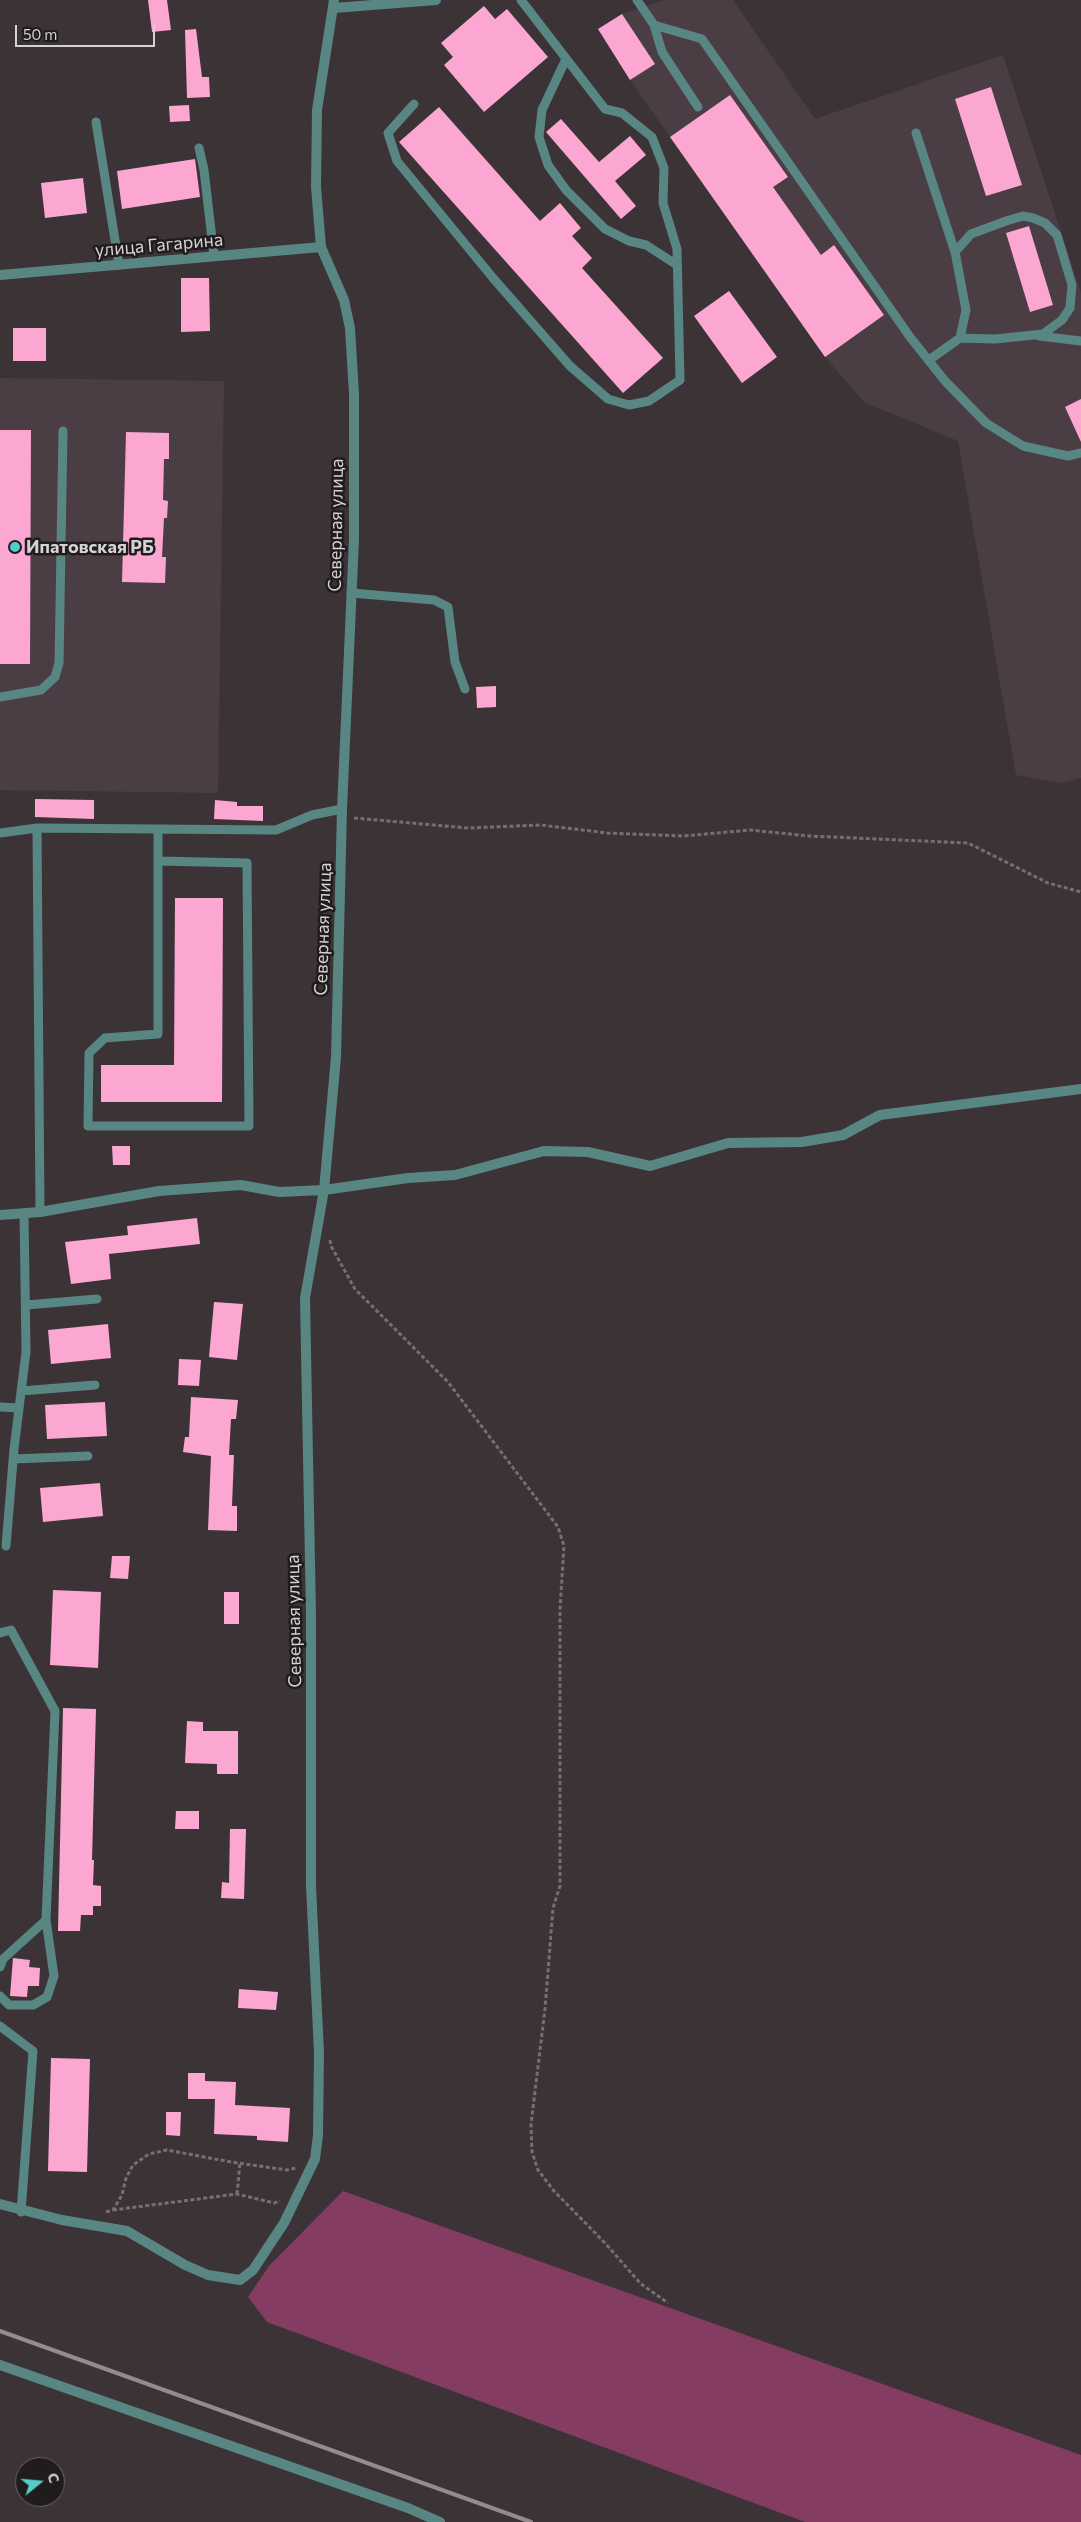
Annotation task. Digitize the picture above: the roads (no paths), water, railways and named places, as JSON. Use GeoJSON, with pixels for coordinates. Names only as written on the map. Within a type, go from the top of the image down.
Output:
{"type":"FeatureCollection","features":[{"type":"Feature","properties":{"kind":"street"},"geometry":{"type":"LineString","coordinates":[[334,4],[436,0]]}},
{"type":"Feature","properties":{"kind":"street","name":"Северная улица"},"geometry":{"type":"LineString","coordinates":[[21,2212],[127,2232],[185,2265],[208,2275],[240,2280],[252,2270],[268,2249],[298,2196],[315,2159],[318,2135],[319,2053],[312,1886],[311,1614],[305,1298],[324,1190],[336,1057],[342,813],[354,539],[354,394],[350,328],[344,300],[321,247],[316,187],[317,110],[334,4]]}},
{"type":"Feature","properties":{"kind":"street","name":"улица Гагарина"},"geometry":{"type":"LineString","coordinates":[[0,275],[321,247]]}},
{"type":"Feature","properties":{"kind":"street"},"geometry":{"type":"LineString","coordinates":[[0,1215],[40,1212],[159,1191],[241,1185],[279,1192],[324,1190],[408,1178],[455,1175],[544,1151],[588,1152],[650,1166],[728,1143],[802,1142],[842,1135],[880,1115],[1081,1089]]}},
{"type":"Feature","properties":{"kind":"street"},"geometry":{"type":"LineString","coordinates":[[0,2204],[21,2212]]}},
{"type":"Feature","properties":{"kind":"street"},"geometry":{"type":"LineString","coordinates":[[0,2365],[408,2508],[440,2522]]}},
{"type":"Feature","properties":{"kind":"lane"},"geometry":{"type":"LineString","coordinates":[[414,104],[388,133],[397,161],[493,278],[564,358],[608,399],[629,405],[649,401],[680,380],[677,249],[663,203],[664,168],[652,137],[622,113],[605,109],[521,0]]}},
{"type":"Feature","properties":{"kind":"lane"},"geometry":{"type":"LineString","coordinates":[[637,0],[654,25],[662,52],[698,107]]}},
{"type":"Feature","properties":{"kind":"lane"},"geometry":{"type":"LineString","coordinates":[[654,25],[702,39],[929,360],[986,423],[1022,446],[1068,456],[1081,453]]}},
{"type":"Feature","properties":{"kind":"lane"},"geometry":{"type":"LineString","coordinates":[[566,59],[542,110],[539,137],[548,165],[566,190],[605,229],[629,240],[646,245],[677,265]]}},
{"type":"Feature","properties":{"kind":"lane"},"geometry":{"type":"LineString","coordinates":[[96,122],[119,265]]}},
{"type":"Feature","properties":{"kind":"lane"},"geometry":{"type":"LineString","coordinates":[[916,133],[955,252],[966,310],[960,338]]}},
{"type":"Feature","properties":{"kind":"lane"},"geometry":{"type":"LineString","coordinates":[[199,148],[204,170],[214,256]]}},
{"type":"Feature","properties":{"kind":"lane"},"geometry":{"type":"LineString","coordinates":[[955,252],[971,234],[1006,220],[1022,216],[1033,218],[1050,226],[1062,248],[1072,297],[1070,308],[1062,320],[1050,330],[1036,336]]}},
{"type":"Feature","properties":{"kind":"lane"},"geometry":{"type":"LineString","coordinates":[[929,360],[960,338],[1036,336],[1081,341]]}},
{"type":"Feature","properties":{"kind":"lane"},"geometry":{"type":"LineString","coordinates":[[0,697],[41,690],[55,677],[59,663],[63,431]]}},
{"type":"Feature","properties":{"kind":"lane"},"geometry":{"type":"LineString","coordinates":[[351,592],[434,600],[448,607],[455,662],[465,689]]}},
{"type":"Feature","properties":{"kind":"lane"},"geometry":{"type":"LineString","coordinates":[[0,833],[38,828],[276,830],[312,815],[342,813]]}},
{"type":"Feature","properties":{"kind":"lane"},"geometry":{"type":"LineString","coordinates":[[38,828],[40,1212]]}},
{"type":"Feature","properties":{"kind":"lane"},"geometry":{"type":"LineString","coordinates":[[158,830],[158,1034],[105,1038],[89,1053],[88,1126],[249,1126],[248,863],[159,861]]}},
{"type":"Feature","properties":{"kind":"lane"},"geometry":{"type":"LineString","coordinates":[[6,1546],[13,1459],[26,1352],[24,1213]]}},
{"type":"Feature","properties":{"kind":"lane"},"geometry":{"type":"LineString","coordinates":[[26,1305],[96,1299]]}},
{"type":"Feature","properties":{"kind":"lane"},"geometry":{"type":"LineString","coordinates":[[22,1391],[95,1385]]}},
{"type":"Feature","properties":{"kind":"lane"},"geometry":{"type":"LineString","coordinates":[[0,1407],[19,1408]]}},
{"type":"Feature","properties":{"kind":"lane"},"geometry":{"type":"LineString","coordinates":[[13,1459],[88,1456]]}},
{"type":"Feature","properties":{"kind":"lane"},"geometry":{"type":"LineString","coordinates":[[0,1634],[11,1630],[55,1711],[46,1920],[54,1976],[47,1996],[33,2005],[9,2005],[0,1996]]}},
{"type":"Feature","properties":{"kind":"lane"},"geometry":{"type":"LineString","coordinates":[[0,1967],[3,1959],[46,1920]]}},
{"type":"Feature","properties":{"kind":"lane"},"geometry":{"type":"LineString","coordinates":[[0,2026],[33,2051],[21,2212]]}},
{"type":"Feature","properties":{"kind":"railway"},"geometry":{"type":"LineString","coordinates":[[0,2331],[531,2522]]}},
{"type":"Feature","properties":{"kind":"place","name":"Ипатовская РБ"},"geometry":{"type":"Point","coordinates":[15,547]}}]}
